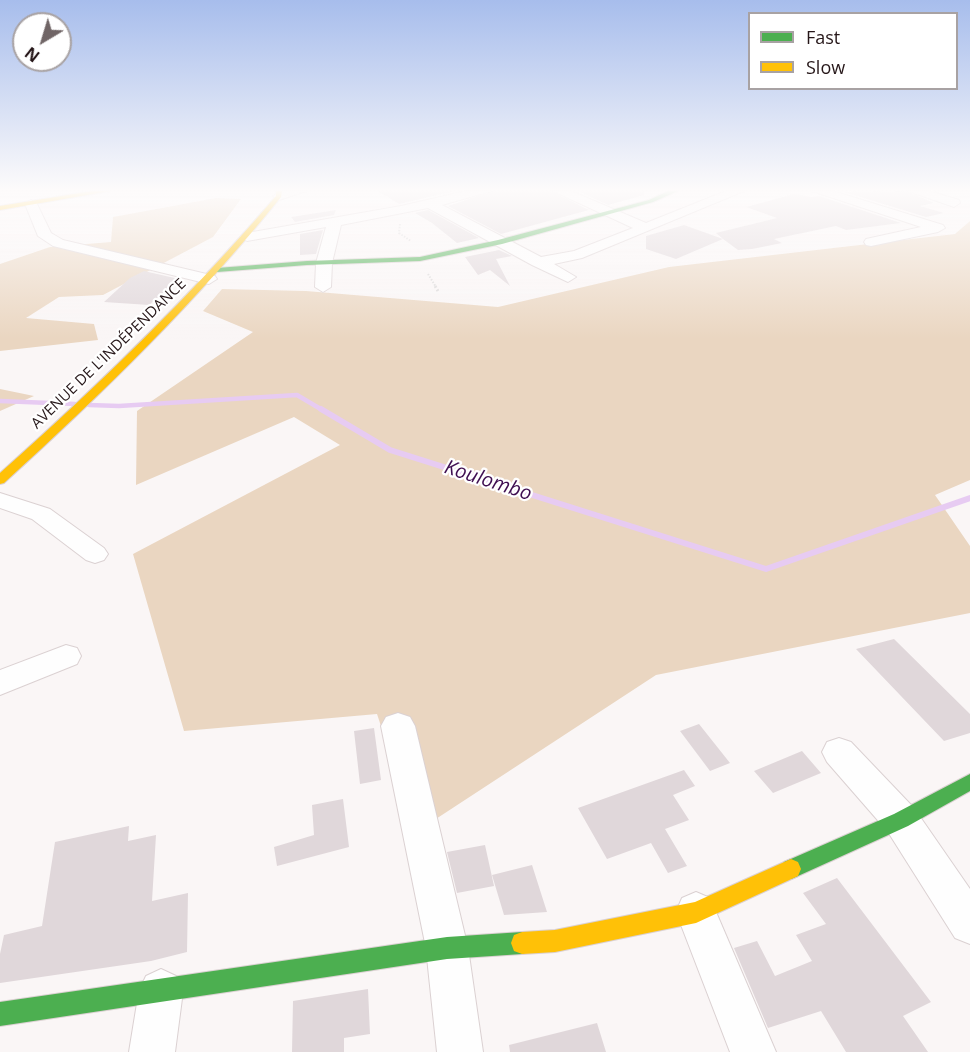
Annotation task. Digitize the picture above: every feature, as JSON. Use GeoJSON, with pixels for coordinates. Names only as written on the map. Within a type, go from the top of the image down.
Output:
{"type":"FeatureCollection","features":[{"type":"Feature","properties":{"kind":"street"},"geometry":{"type":"LineString","coordinates":[[53,240],[213,275],[324,263],[420,260],[506,240]]}},
{"type":"Feature","properties":{"kind":"street","name":"AVENUE DE L'INDÉPENDANCE"},"geometry":{"type":"LineString","coordinates":[[0,480],[72,415],[245,240]]}},
{"type":"Feature","properties":{"kind":"street"},"geometry":{"type":"LineString","coordinates":[[323,287],[324,263],[330,240]]}},
{"type":"Feature","properties":{"kind":"street"},"geometry":{"type":"LineString","coordinates":[[496,240],[568,277]]}},
{"type":"Feature","properties":{"kind":"street"},"geometry":{"type":"LineString","coordinates":[[537,262],[577,255],[615,240]]}},
{"type":"Feature","properties":{"kind":"street"},"geometry":{"type":"LineString","coordinates":[[871,242],[880,240]]}},
{"type":"Feature","properties":{"kind":"street"},"geometry":{"type":"LineString","coordinates":[[0,500],[41,514],[95,554]]}},
{"type":"Feature","properties":{"kind":"street"},"geometry":{"type":"LineString","coordinates":[[0,682],[66,656]]}},
{"type":"Feature","properties":{"kind":"street"},"geometry":{"type":"LineString","coordinates":[[398,726],[447,948],[460,1052]]}},
{"type":"Feature","properties":{"kind":"street"},"geometry":{"type":"LineString","coordinates":[[839,752],[901,820],[970,924]]}},
{"type":"Feature","properties":{"kind":"street"},"geometry":{"type":"LineString","coordinates":[[0,1014],[447,948],[555,941],[696,912],[901,820],[970,782]]}},
{"type":"Feature","properties":{"kind":"street"},"geometry":{"type":"LineString","coordinates":[[696,912],[753,1052]]}},
{"type":"Feature","properties":{"kind":"street"},"geometry":{"type":"LineString","coordinates":[[152,1052],[160,991]]}},
{"type":"Feature","properties":{"kind":"shaded area"},"geometry":{"type":"Polygon","coordinates":[[[111,240],[207,240],[103,295],[59,297],[26,318],[94,324],[98,340],[0,351],[0,264],[50,247],[111,242],[111,240]]]}},
{"type":"Feature","properties":{"kind":"shaded area"},"geometry":{"type":"Polygon","coordinates":[[[902,240],[970,240],[970,480],[935,495],[970,546],[970,613],[656,675],[416,832],[377,714],[184,731],[133,554],[340,445],[294,417],[136,485],[137,411],[253,332],[203,311],[222,289],[306,291],[498,307],[669,267],[902,240]]]}},
{"type":"Feature","properties":{"kind":"shaded area"},"geometry":{"type":"Polygon","coordinates":[[[0,389],[34,396],[0,411],[0,389]]]}},
{"type":"Feature","properties":{"kind":"building"},"geometry":{"type":"Polygon","coordinates":[[[300,240],[320,240],[316,254],[300,255],[300,240]]]}},
{"type":"Feature","properties":{"kind":"building"},"geometry":{"type":"Polygon","coordinates":[[[453,240],[470,240],[457,243],[453,240]]]}},
{"type":"Feature","properties":{"kind":"building"},"geometry":{"type":"Polygon","coordinates":[[[646,240],[720,240],[676,259],[646,249],[646,240]]]}},
{"type":"Feature","properties":{"kind":"building"},"geometry":{"type":"Polygon","coordinates":[[[724,240],[776,240],[782,243],[752,249],[738,250],[724,240]]]}},
{"type":"Feature","properties":{"kind":"building"},"geometry":{"type":"Polygon","coordinates":[[[499,250],[512,256],[496,259],[510,286],[490,270],[478,275],[465,257],[499,250]]]}},
{"type":"Feature","properties":{"kind":"building"},"geometry":{"type":"Polygon","coordinates":[[[144,271],[179,279],[149,305],[104,302],[130,278],[144,271]]]}},
{"type":"Feature","properties":{"kind":"building"},"geometry":{"type":"Polygon","coordinates":[[[894,639],[970,714],[970,733],[944,741],[856,649],[894,639]]]}},
{"type":"Feature","properties":{"kind":"building"},"geometry":{"type":"Polygon","coordinates":[[[699,724],[730,763],[710,771],[680,731],[699,724]]]}},
{"type":"Feature","properties":{"kind":"building"},"geometry":{"type":"Polygon","coordinates":[[[374,728],[381,780],[360,784],[354,731],[374,728]]]}},
{"type":"Feature","properties":{"kind":"building"},"geometry":{"type":"Polygon","coordinates":[[[802,751],[821,773],[773,793],[754,771],[802,751]]]}},
{"type":"Feature","properties":{"kind":"building"},"geometry":{"type":"Polygon","coordinates":[[[684,770],[695,786],[673,795],[689,820],[665,829],[687,866],[668,873],[651,843],[607,859],[578,808],[684,770]]]}},
{"type":"Feature","properties":{"kind":"building"},"geometry":{"type":"Polygon","coordinates":[[[343,799],[349,847],[277,866],[274,847],[314,835],[312,805],[343,799]]]}},
{"type":"Feature","properties":{"kind":"building"},"geometry":{"type":"Polygon","coordinates":[[[129,826],[128,841],[156,835],[152,901],[188,893],[187,952],[151,961],[0,983],[0,954],[4,935],[42,926],[55,842],[129,826]]]}},
{"type":"Feature","properties":{"kind":"building"},"geometry":{"type":"Polygon","coordinates":[[[485,845],[494,886],[457,893],[447,852],[485,845]]]}},
{"type":"Feature","properties":{"kind":"building"},"geometry":{"type":"Polygon","coordinates":[[[532,865],[547,912],[504,915],[492,875],[532,865]]]}},
{"type":"Feature","properties":{"kind":"building"},"geometry":{"type":"Polygon","coordinates":[[[837,878],[931,1002],[903,1016],[928,1052],[846,1052],[821,1011],[768,1028],[734,948],[757,941],[775,976],[812,961],[796,935],[826,924],[803,893],[837,878]]]}},
{"type":"Feature","properties":{"kind":"building"},"geometry":{"type":"Polygon","coordinates":[[[368,989],[370,1034],[344,1038],[344,1052],[292,1052],[293,1001],[368,989]]]}},
{"type":"Feature","properties":{"kind":"building"},"geometry":{"type":"Polygon","coordinates":[[[597,1023],[606,1052],[510,1052],[509,1045],[597,1023]]]}},
{"type":"Feature","properties":{"kind":"waterway","name":"Koulombo"},"geometry":{"type":"LineString","coordinates":[[89,405],[119,406],[297,395],[324,411]]}},
{"type":"Feature","properties":{"kind":"waterway","name":"Koulombo"},"geometry":{"type":"LineString","coordinates":[[0,401],[75,404]]}},
{"type":"Feature","properties":{"kind":"waterway","name":"Koulombo"},"geometry":{"type":"LineString","coordinates":[[321,409],[390,450],[766,569],[970,498]]}},
{"type":"Feature","properties":{"kind":"traffic: fast"},"geometry":{"type":"LineString","coordinates":[[217,270],[307,263],[420,259],[506,240]]}},
{"type":"Feature","properties":{"kind":"traffic: fast"},"geometry":{"type":"LineString","coordinates":[[791,869],[901,820],[970,782]]}},
{"type":"Feature","properties":{"kind":"traffic: fast"},"geometry":{"type":"LineString","coordinates":[[0,1014],[447,948],[522,943]]}},
{"type":"Feature","properties":{"kind":"traffic: slow"},"geometry":{"type":"LineString","coordinates":[[0,480],[146,344],[242,240]]}},
{"type":"Feature","properties":{"kind":"traffic: slow"},"geometry":{"type":"LineString","coordinates":[[522,943],[555,941],[696,912],[791,869]]}}]}
